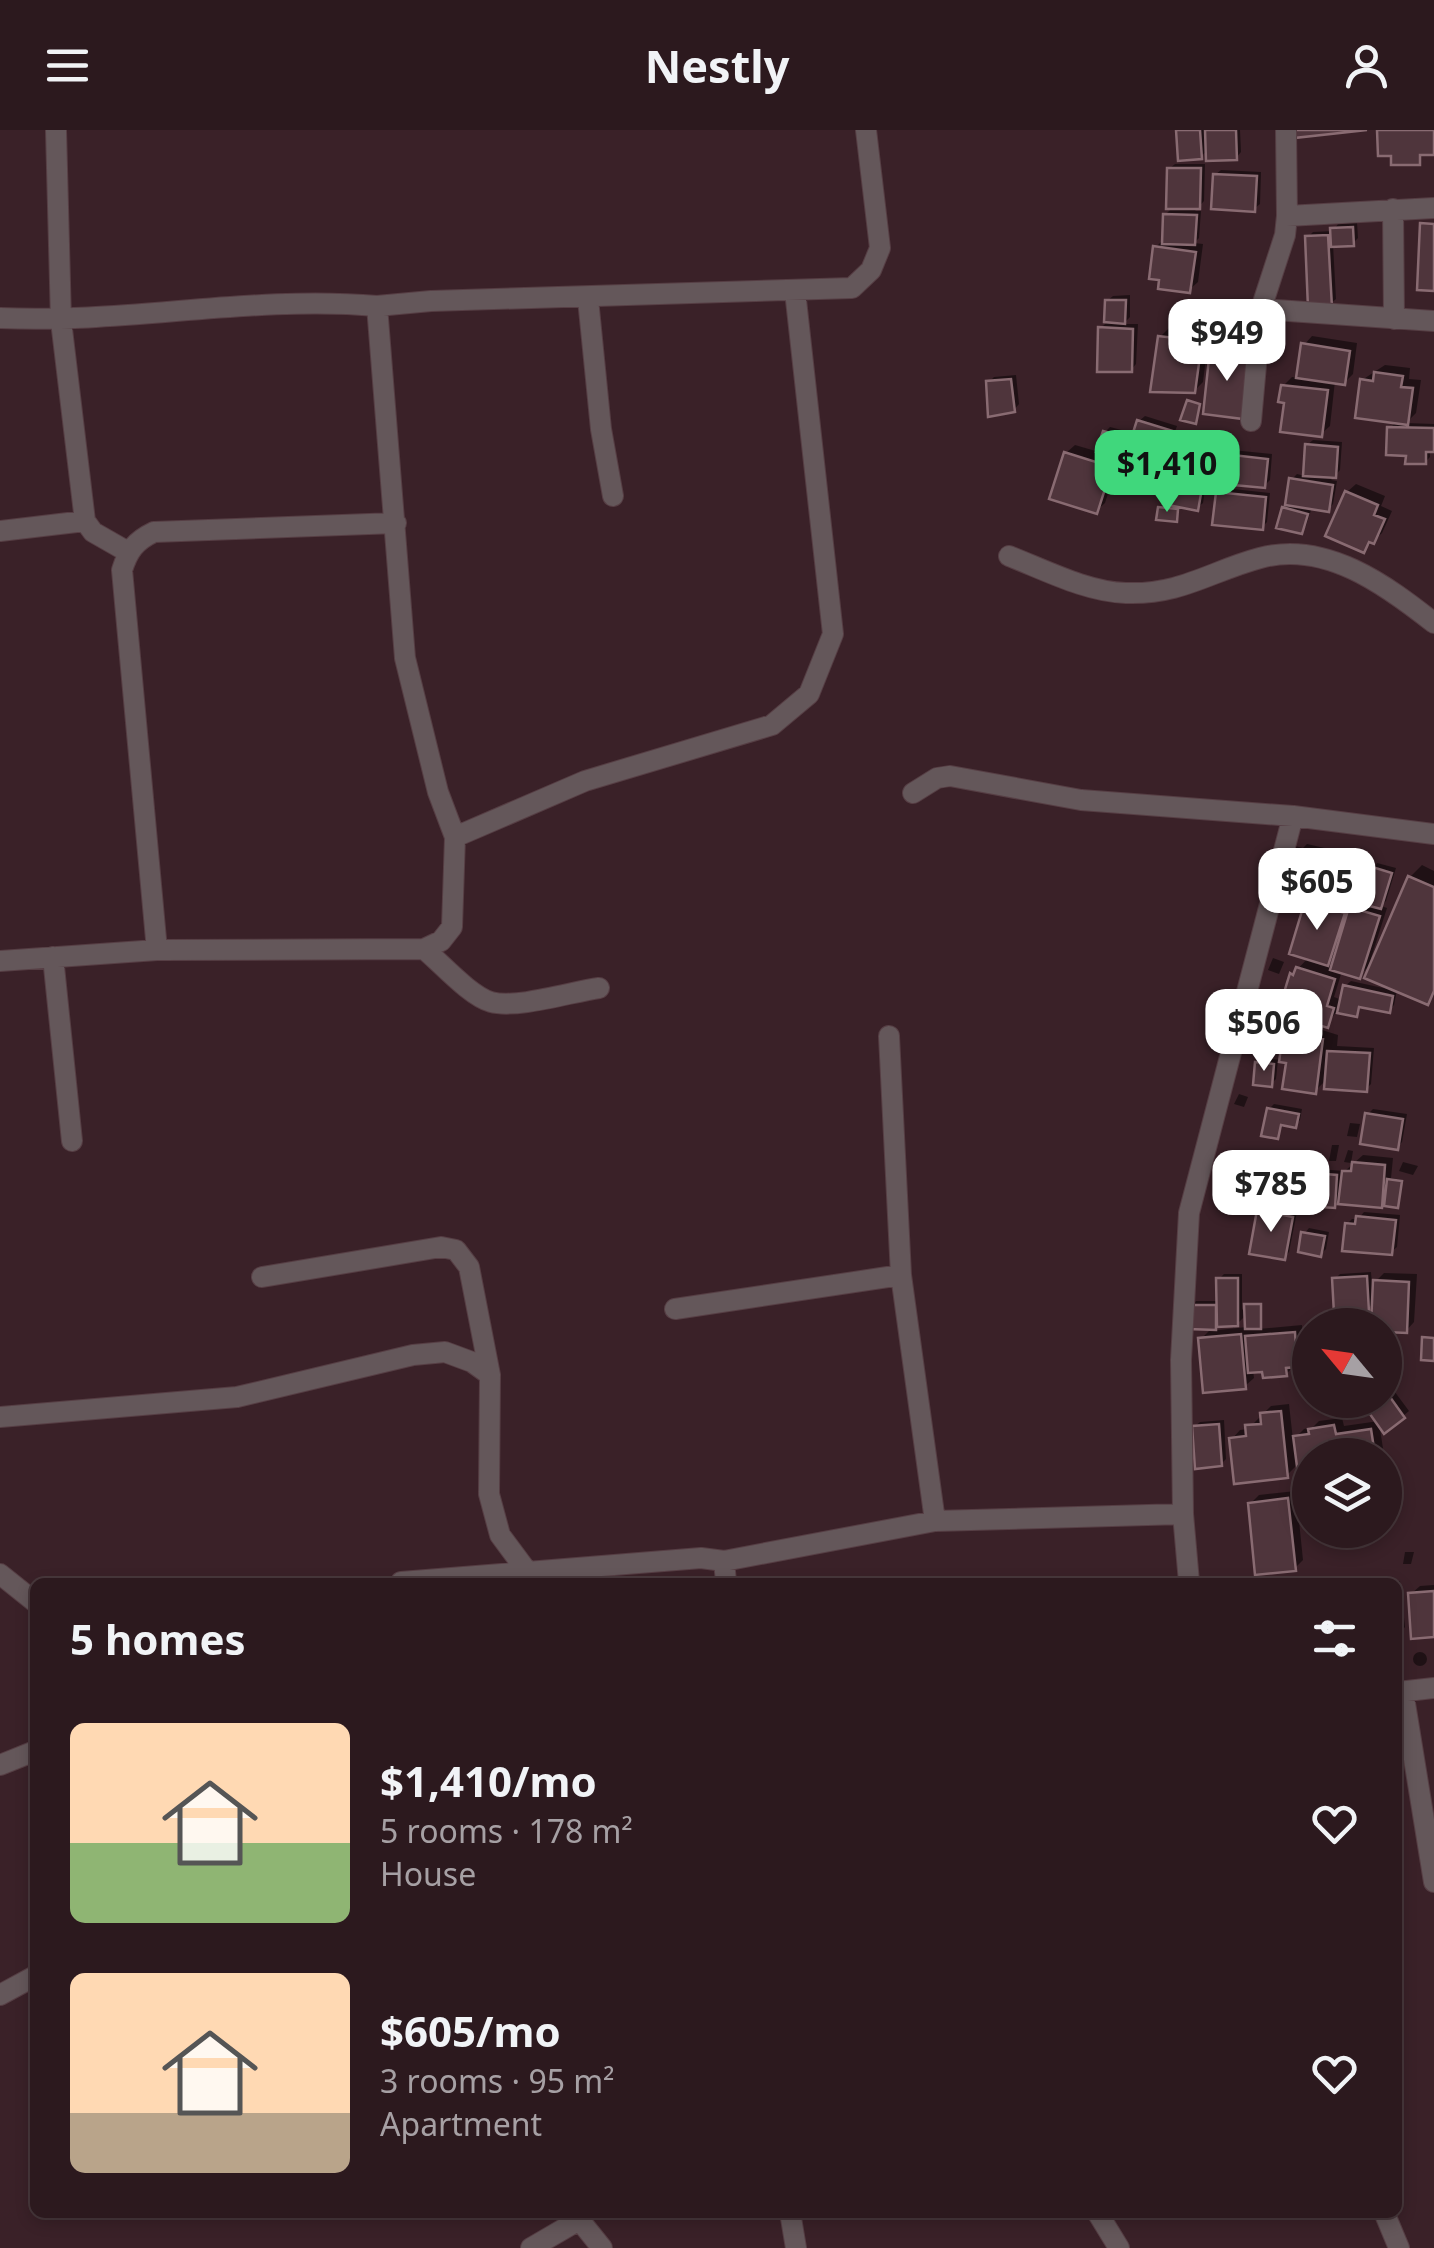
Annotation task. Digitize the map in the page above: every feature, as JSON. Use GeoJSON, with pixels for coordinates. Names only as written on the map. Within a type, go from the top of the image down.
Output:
{"type":"FeatureCollection","features":[{"type":"Feature","properties":{"kind":"street"},"geometry":{"type":"LineString","coordinates":[[56,130],[60,321],[85,521],[93,532],[128,552]]}},
{"type":"Feature","properties":{"kind":"street"},"geometry":{"type":"LineString","coordinates":[[0,318],[60,321],[224,305],[378,306],[852,288],[871,270],[880,248],[866,130]]}},
{"type":"Feature","properties":{"kind":"street"},"geometry":{"type":"LineString","coordinates":[[1251,421],[1261,309],[1286,235],[1286,130]]}},
{"type":"Feature","properties":{"kind":"street"},"geometry":{"type":"LineString","coordinates":[[1287,216],[1434,208]]}},
{"type":"Feature","properties":{"kind":"street"},"geometry":{"type":"LineString","coordinates":[[1393,209],[1394,319]]}},
{"type":"Feature","properties":{"kind":"street"},"geometry":{"type":"LineString","coordinates":[[455,837],[585,781],[772,724],[809,694],[833,634],[794,291]]}},
{"type":"Feature","properties":{"kind":"street"},"geometry":{"type":"LineString","coordinates":[[588,298],[601,429],[613,496]]}},
{"type":"Feature","properties":{"kind":"street"},"geometry":{"type":"LineString","coordinates":[[0,961],[156,950],[424,949],[441,941],[452,926],[455,837],[438,792],[405,658],[378,306]]}},
{"type":"Feature","properties":{"kind":"street"},"geometry":{"type":"LineString","coordinates":[[1261,309],[1434,321]]}},
{"type":"Feature","properties":{"kind":"street"},"geometry":{"type":"LineString","coordinates":[[0,532],[85,521]]}},
{"type":"Feature","properties":{"kind":"street"},"geometry":{"type":"LineString","coordinates":[[156,950],[122,570],[128,552],[140,538],[154,532],[396,523]]}},
{"type":"Feature","properties":{"kind":"street"},"geometry":{"type":"LineString","coordinates":[[1009,556],[1072,580],[1124,594],[1169,590],[1260,557],[1298,554],[1341,564],[1400,594],[1432,617]]}},
{"type":"Feature","properties":{"kind":"street"},"geometry":{"type":"LineString","coordinates":[[913,792],[936,778],[950,776],[1081,800],[1293,816],[1434,834]]}},
{"type":"Feature","properties":{"kind":"street"},"geometry":{"type":"LineString","coordinates":[[1189,1578],[1183,1514],[1181,1360],[1189,1213],[1293,816]]}},
{"type":"Feature","properties":{"kind":"street"},"geometry":{"type":"LineString","coordinates":[[424,949],[478,996],[492,1002],[599,988]]}},
{"type":"Feature","properties":{"kind":"street"},"geometry":{"type":"LineString","coordinates":[[53,957],[72,1141]]}},
{"type":"Feature","properties":{"kind":"street"},"geometry":{"type":"LineString","coordinates":[[890,1036],[901,1275],[935,1521]]}},
{"type":"Feature","properties":{"kind":"street"},"geometry":{"type":"LineString","coordinates":[[262,1278],[441,1246],[456,1250],[469,1267],[490,1375],[489,1494],[500,1535],[529,1574]]}},
{"type":"Feature","properties":{"kind":"street"},"geometry":{"type":"LineString","coordinates":[[674,1309],[901,1275]]}},
{"type":"Feature","properties":{"kind":"street"},"geometry":{"type":"LineString","coordinates":[[0,1417],[236,1396],[413,1355],[445,1352],[472,1362],[490,1375]]}},
{"type":"Feature","properties":{"kind":"street"},"geometry":{"type":"LineString","coordinates":[[465,1578],[702,1558],[725,1572],[935,1521],[1183,1514]]}},
{"type":"Feature","properties":{"kind":"street"},"geometry":{"type":"LineString","coordinates":[[0,1574],[30,1598]]}},
{"type":"Feature","properties":{"kind":"street"},"geometry":{"type":"LineString","coordinates":[[1402,1691],[1434,1688]]}},
{"type":"Feature","properties":{"kind":"street"},"geometry":{"type":"LineString","coordinates":[[1402,1702],[1434,1882]]}},
{"type":"Feature","properties":{"kind":"street"},"geometry":{"type":"LineString","coordinates":[[0,1765],[30,1754]]}},
{"type":"Feature","properties":{"kind":"street"},"geometry":{"type":"LineString","coordinates":[[0,1995],[30,1979]]}},
{"type":"Feature","properties":{"kind":"street"},"geometry":{"type":"LineString","coordinates":[[531,2248],[573,2218]]}},
{"type":"Feature","properties":{"kind":"street"},"geometry":{"type":"LineString","coordinates":[[578,2218],[602,2248]]}},
{"type":"Feature","properties":{"kind":"street"},"geometry":{"type":"LineString","coordinates":[[791,2218],[796,2248]]}},
{"type":"Feature","properties":{"kind":"street"},"geometry":{"type":"LineString","coordinates":[[1101,2218],[1119,2248]]}},
{"type":"Feature","properties":{"kind":"street"},"geometry":{"type":"LineString","coordinates":[[1386,2218],[1399,2248]]}},
{"type":"Feature","properties":{"kind":"building"},"geometry":{"type":"Polygon","coordinates":[[[1176,130],[1200,130],[1202,159],[1178,161],[1176,130]]]}},
{"type":"Feature","properties":{"kind":"building"},"geometry":{"type":"Polygon","coordinates":[[[1205,130],[1236,130],[1237,160],[1206,161],[1205,130]]]}},
{"type":"Feature","properties":{"kind":"building"},"geometry":{"type":"Polygon","coordinates":[[[1294,130],[1367,130],[1294,138],[1294,130]]]}},
{"type":"Feature","properties":{"kind":"building"},"geometry":{"type":"Polygon","coordinates":[[[1377,130],[1434,130],[1434,155],[1420,155],[1420,165],[1391,165],[1391,156],[1378,156],[1377,130]]]}},
{"type":"Feature","properties":{"kind":"building"},"geometry":{"type":"Polygon","coordinates":[[[1167,168],[1201,168],[1200,209],[1166,209],[1167,168]]]}},
{"type":"Feature","properties":{"kind":"building"},"geometry":{"type":"Polygon","coordinates":[[[1213,174],[1257,176],[1255,212],[1211,209],[1213,174]]]}},
{"type":"Feature","properties":{"kind":"building"},"geometry":{"type":"Polygon","coordinates":[[[1163,214],[1197,215],[1195,245],[1162,244],[1163,214]]]}},
{"type":"Feature","properties":{"kind":"building"},"geometry":{"type":"Polygon","coordinates":[[[1420,223],[1434,224],[1434,291],[1417,290],[1420,223]]]}},
{"type":"Feature","properties":{"kind":"building"},"geometry":{"type":"Polygon","coordinates":[[[1353,227],[1354,246],[1331,247],[1330,228],[1353,227]]]}},
{"type":"Feature","properties":{"kind":"building"},"geometry":{"type":"Polygon","coordinates":[[[1328,235],[1332,307],[1308,308],[1305,236],[1328,235]]]}},
{"type":"Feature","properties":{"kind":"building"},"geometry":{"type":"Polygon","coordinates":[[[1153,246],[1196,252],[1190,293],[1158,289],[1159,280],[1149,279],[1153,246]]]}},
{"type":"Feature","properties":{"kind":"building"},"geometry":{"type":"Polygon","coordinates":[[[1105,300],[1126,300],[1125,324],[1104,322],[1105,300]]]}},
{"type":"Feature","properties":{"kind":"building"},"geometry":{"type":"Polygon","coordinates":[[[1098,327],[1133,329],[1132,372],[1097,372],[1098,327]]]}},
{"type":"Feature","properties":{"kind":"building"},"geometry":{"type":"Polygon","coordinates":[[[1158,336],[1202,341],[1195,393],[1150,392],[1158,336]]]}},
{"type":"Feature","properties":{"kind":"building"},"geometry":{"type":"Polygon","coordinates":[[[1301,343],[1350,351],[1345,385],[1296,378],[1301,343]]]}},
{"type":"Feature","properties":{"kind":"building"},"geometry":{"type":"Polygon","coordinates":[[[1210,349],[1253,354],[1243,419],[1203,414],[1210,349]]]}},
{"type":"Feature","properties":{"kind":"building"},"geometry":{"type":"Polygon","coordinates":[[[1374,372],[1403,376],[1401,387],[1413,388],[1408,425],[1355,418],[1360,379],[1373,381],[1374,372]]]}},
{"type":"Feature","properties":{"kind":"building"},"geometry":{"type":"Polygon","coordinates":[[[1011,379],[1015,412],[988,417],[986,381],[1011,379]]]}},
{"type":"Feature","properties":{"kind":"building"},"geometry":{"type":"Polygon","coordinates":[[[1281,385],[1328,390],[1322,437],[1280,432],[1284,403],[1278,402],[1281,385]]]}},
{"type":"Feature","properties":{"kind":"building"},"geometry":{"type":"Polygon","coordinates":[[[1187,400],[1200,404],[1196,424],[1180,420],[1187,400]]]}},
{"type":"Feature","properties":{"kind":"building"},"geometry":{"type":"Polygon","coordinates":[[[1137,420],[1173,431],[1160,473],[1124,461],[1137,420]]]}},
{"type":"Feature","properties":{"kind":"building"},"geometry":{"type":"Polygon","coordinates":[[[1387,427],[1434,428],[1434,452],[1426,452],[1426,464],[1405,464],[1406,456],[1386,455],[1387,427]]]}},
{"type":"Feature","properties":{"kind":"building"},"geometry":{"type":"Polygon","coordinates":[[[1103,431],[1125,437],[1119,459],[1096,452],[1103,431]]]}},
{"type":"Feature","properties":{"kind":"building"},"geometry":{"type":"Polygon","coordinates":[[[1173,436],[1211,444],[1204,480],[1165,472],[1173,436]]]}},
{"type":"Feature","properties":{"kind":"building"},"geometry":{"type":"Polygon","coordinates":[[[1305,444],[1338,447],[1336,478],[1303,476],[1305,444]]]}},
{"type":"Feature","properties":{"kind":"building"},"geometry":{"type":"Polygon","coordinates":[[[1064,452],[1112,467],[1097,514],[1049,499],[1064,452]]]}},
{"type":"Feature","properties":{"kind":"building"},"geometry":{"type":"Polygon","coordinates":[[[1215,453],[1268,459],[1265,488],[1212,483],[1215,453]]]}},
{"type":"Feature","properties":{"kind":"building"},"geometry":{"type":"Polygon","coordinates":[[[1289,478],[1333,485],[1329,512],[1285,505],[1289,478]]]}},
{"type":"Feature","properties":{"kind":"building"},"geometry":{"type":"Polygon","coordinates":[[[1167,482],[1202,488],[1198,511],[1163,504],[1167,482]]]}},
{"type":"Feature","properties":{"kind":"building"},"geometry":{"type":"Polygon","coordinates":[[[1345,491],[1378,505],[1374,515],[1385,519],[1374,544],[1369,542],[1364,553],[1325,536],[1345,491]]]}},
{"type":"Feature","properties":{"kind":"building"},"geometry":{"type":"Polygon","coordinates":[[[1216,492],[1266,497],[1263,530],[1212,525],[1216,492]]]}},
{"type":"Feature","properties":{"kind":"building"},"geometry":{"type":"Polygon","coordinates":[[[1158,507],[1178,509],[1177,522],[1156,520],[1158,507]]]}},
{"type":"Feature","properties":{"kind":"building"},"geometry":{"type":"Polygon","coordinates":[[[1282,507],[1308,514],[1302,534],[1276,528],[1282,507]]]}},
{"type":"Feature","properties":{"kind":"building"},"geometry":{"type":"Polygon","coordinates":[[[1297,851],[1352,864],[1344,905],[1276,893],[1284,854],[1296,856],[1297,851]]]}},
{"type":"Feature","properties":{"kind":"building"},"geometry":{"type":"Polygon","coordinates":[[[1369,866],[1392,873],[1381,909],[1358,903],[1369,866]]]}},
{"type":"Feature","properties":{"kind":"building"},"geometry":{"type":"Polygon","coordinates":[[[1408,876],[1434,887],[1434,991],[1428,1005],[1364,978],[1408,876]]]}},
{"type":"Feature","properties":{"kind":"building"},"geometry":{"type":"Polygon","coordinates":[[[1305,901],[1345,913],[1328,966],[1289,954],[1305,901]]]}},
{"type":"Feature","properties":{"kind":"building"},"geometry":{"type":"Polygon","coordinates":[[[1349,907],[1380,916],[1360,979],[1330,970],[1349,907]]]}},
{"type":"Feature","properties":{"kind":"building"},"geometry":{"type":"Polygon","coordinates":[[[1296,967],[1335,979],[1327,1006],[1334,1008],[1328,1028],[1322,1026],[1319,1037],[1279,1025],[1288,997],[1283,996],[1290,973],[1293,975],[1296,967]]]}},
{"type":"Feature","properties":{"kind":"building"},"geometry":{"type":"Polygon","coordinates":[[[1343,985],[1393,996],[1390,1013],[1359,1007],[1357,1017],[1337,1013],[1343,985]]]}},
{"type":"Feature","properties":{"kind":"building"},"geometry":{"type":"Polygon","coordinates":[[[1289,1034],[1323,1039],[1316,1094],[1282,1089],[1286,1063],[1279,1062],[1281,1048],[1287,1049],[1289,1034]]]}},
{"type":"Feature","properties":{"kind":"building"},"geometry":{"type":"Polygon","coordinates":[[[1327,1051],[1370,1053],[1367,1092],[1324,1089],[1327,1051]]]}},
{"type":"Feature","properties":{"kind":"building"},"geometry":{"type":"Polygon","coordinates":[[[1255,1062],[1274,1064],[1272,1087],[1253,1085],[1255,1062]]]}},
{"type":"Feature","properties":{"kind":"building"},"geometry":{"type":"Polygon","coordinates":[[[1267,1108],[1299,1114],[1296,1128],[1281,1125],[1278,1139],[1261,1136],[1267,1108]]]}},
{"type":"Feature","properties":{"kind":"building"},"geometry":{"type":"Polygon","coordinates":[[[1365,1113],[1403,1119],[1398,1150],[1360,1144],[1365,1113]]]}},
{"type":"Feature","properties":{"kind":"building"},"geometry":{"type":"Polygon","coordinates":[[[1352,1162],[1385,1165],[1382,1208],[1338,1204],[1342,1171],[1351,1171],[1352,1162]]]}},
{"type":"Feature","properties":{"kind":"building"},"geometry":{"type":"Polygon","coordinates":[[[1300,1164],[1314,1165],[1313,1173],[1337,1175],[1335,1208],[1291,1205],[1293,1174],[1299,1174],[1300,1164]]]}},
{"type":"Feature","properties":{"kind":"building"},"geometry":{"type":"Polygon","coordinates":[[[1387,1179],[1402,1181],[1398,1208],[1384,1206],[1387,1179]]]}},
{"type":"Feature","properties":{"kind":"building"},"geometry":{"type":"Polygon","coordinates":[[[1261,1188],[1283,1188],[1283,1208],[1260,1207],[1261,1188]]]}},
{"type":"Feature","properties":{"kind":"building"},"geometry":{"type":"Polygon","coordinates":[[[1257,1210],[1293,1217],[1285,1260],[1249,1254],[1257,1210]]]}},
{"type":"Feature","properties":{"kind":"building"},"geometry":{"type":"Polygon","coordinates":[[[1356,1216],[1396,1220],[1392,1255],[1342,1251],[1345,1223],[1355,1224],[1356,1216]]]}},
{"type":"Feature","properties":{"kind":"building"},"geometry":{"type":"Polygon","coordinates":[[[1301,1232],[1325,1236],[1321,1257],[1298,1252],[1301,1232]]]}},
{"type":"Feature","properties":{"kind":"building"},"geometry":{"type":"Polygon","coordinates":[[[1367,1276],[1369,1308],[1334,1308],[1332,1278],[1367,1276]]]}},
{"type":"Feature","properties":{"kind":"building"},"geometry":{"type":"Polygon","coordinates":[[[1216,1278],[1238,1278],[1238,1326],[1217,1327],[1216,1278]]]}},
{"type":"Feature","properties":{"kind":"building"},"geometry":{"type":"Polygon","coordinates":[[[1373,1280],[1409,1282],[1407,1333],[1402,1333],[1402,1308],[1372,1308],[1373,1280]]]}},
{"type":"Feature","properties":{"kind":"building"},"geometry":{"type":"Polygon","coordinates":[[[1244,1304],[1261,1304],[1261,1329],[1245,1329],[1244,1304]]]}},
{"type":"Feature","properties":{"kind":"building"},"geometry":{"type":"Polygon","coordinates":[[[1189,1305],[1216,1305],[1216,1330],[1188,1329],[1189,1305]]]}},
{"type":"Feature","properties":{"kind":"building"},"geometry":{"type":"Polygon","coordinates":[[[1292,1332],[1292,1367],[1286,1368],[1287,1376],[1263,1378],[1262,1372],[1248,1373],[1245,1336],[1292,1332]]]}},
{"type":"Feature","properties":{"kind":"building"},"geometry":{"type":"Polygon","coordinates":[[[1241,1334],[1246,1389],[1203,1393],[1198,1338],[1241,1334]]]}},
{"type":"Feature","properties":{"kind":"building"},"geometry":{"type":"Polygon","coordinates":[[[1422,1337],[1434,1338],[1434,1361],[1421,1360],[1422,1337]]]}},
{"type":"Feature","properties":{"kind":"building"},"geometry":{"type":"Polygon","coordinates":[[[1281,1411],[1288,1478],[1234,1484],[1229,1438],[1246,1436],[1245,1425],[1261,1424],[1260,1413],[1281,1411]]]}},
{"type":"Feature","properties":{"kind":"building"},"geometry":{"type":"Polygon","coordinates":[[[1402,1414],[1405,1418],[1384,1434],[1373,1418],[1402,1418],[1402,1414]]]}},
{"type":"Feature","properties":{"kind":"building"},"geometry":{"type":"Polygon","coordinates":[[[1219,1424],[1222,1466],[1195,1469],[1192,1426],[1219,1424]]]}},
{"type":"Feature","properties":{"kind":"building"},"geometry":{"type":"Polygon","coordinates":[[[1334,1425],[1336,1434],[1371,1429],[1372,1438],[1293,1438],[1309,1434],[1308,1429],[1334,1425]]]}},
{"type":"Feature","properties":{"kind":"building"},"geometry":{"type":"Polygon","coordinates":[[[1288,1498],[1296,1571],[1255,1575],[1248,1503],[1288,1498]]]}},
{"type":"Feature","properties":{"kind":"building"},"geometry":{"type":"Polygon","coordinates":[[[1434,1591],[1434,1637],[1411,1639],[1408,1593],[1434,1591]]]}}]}
